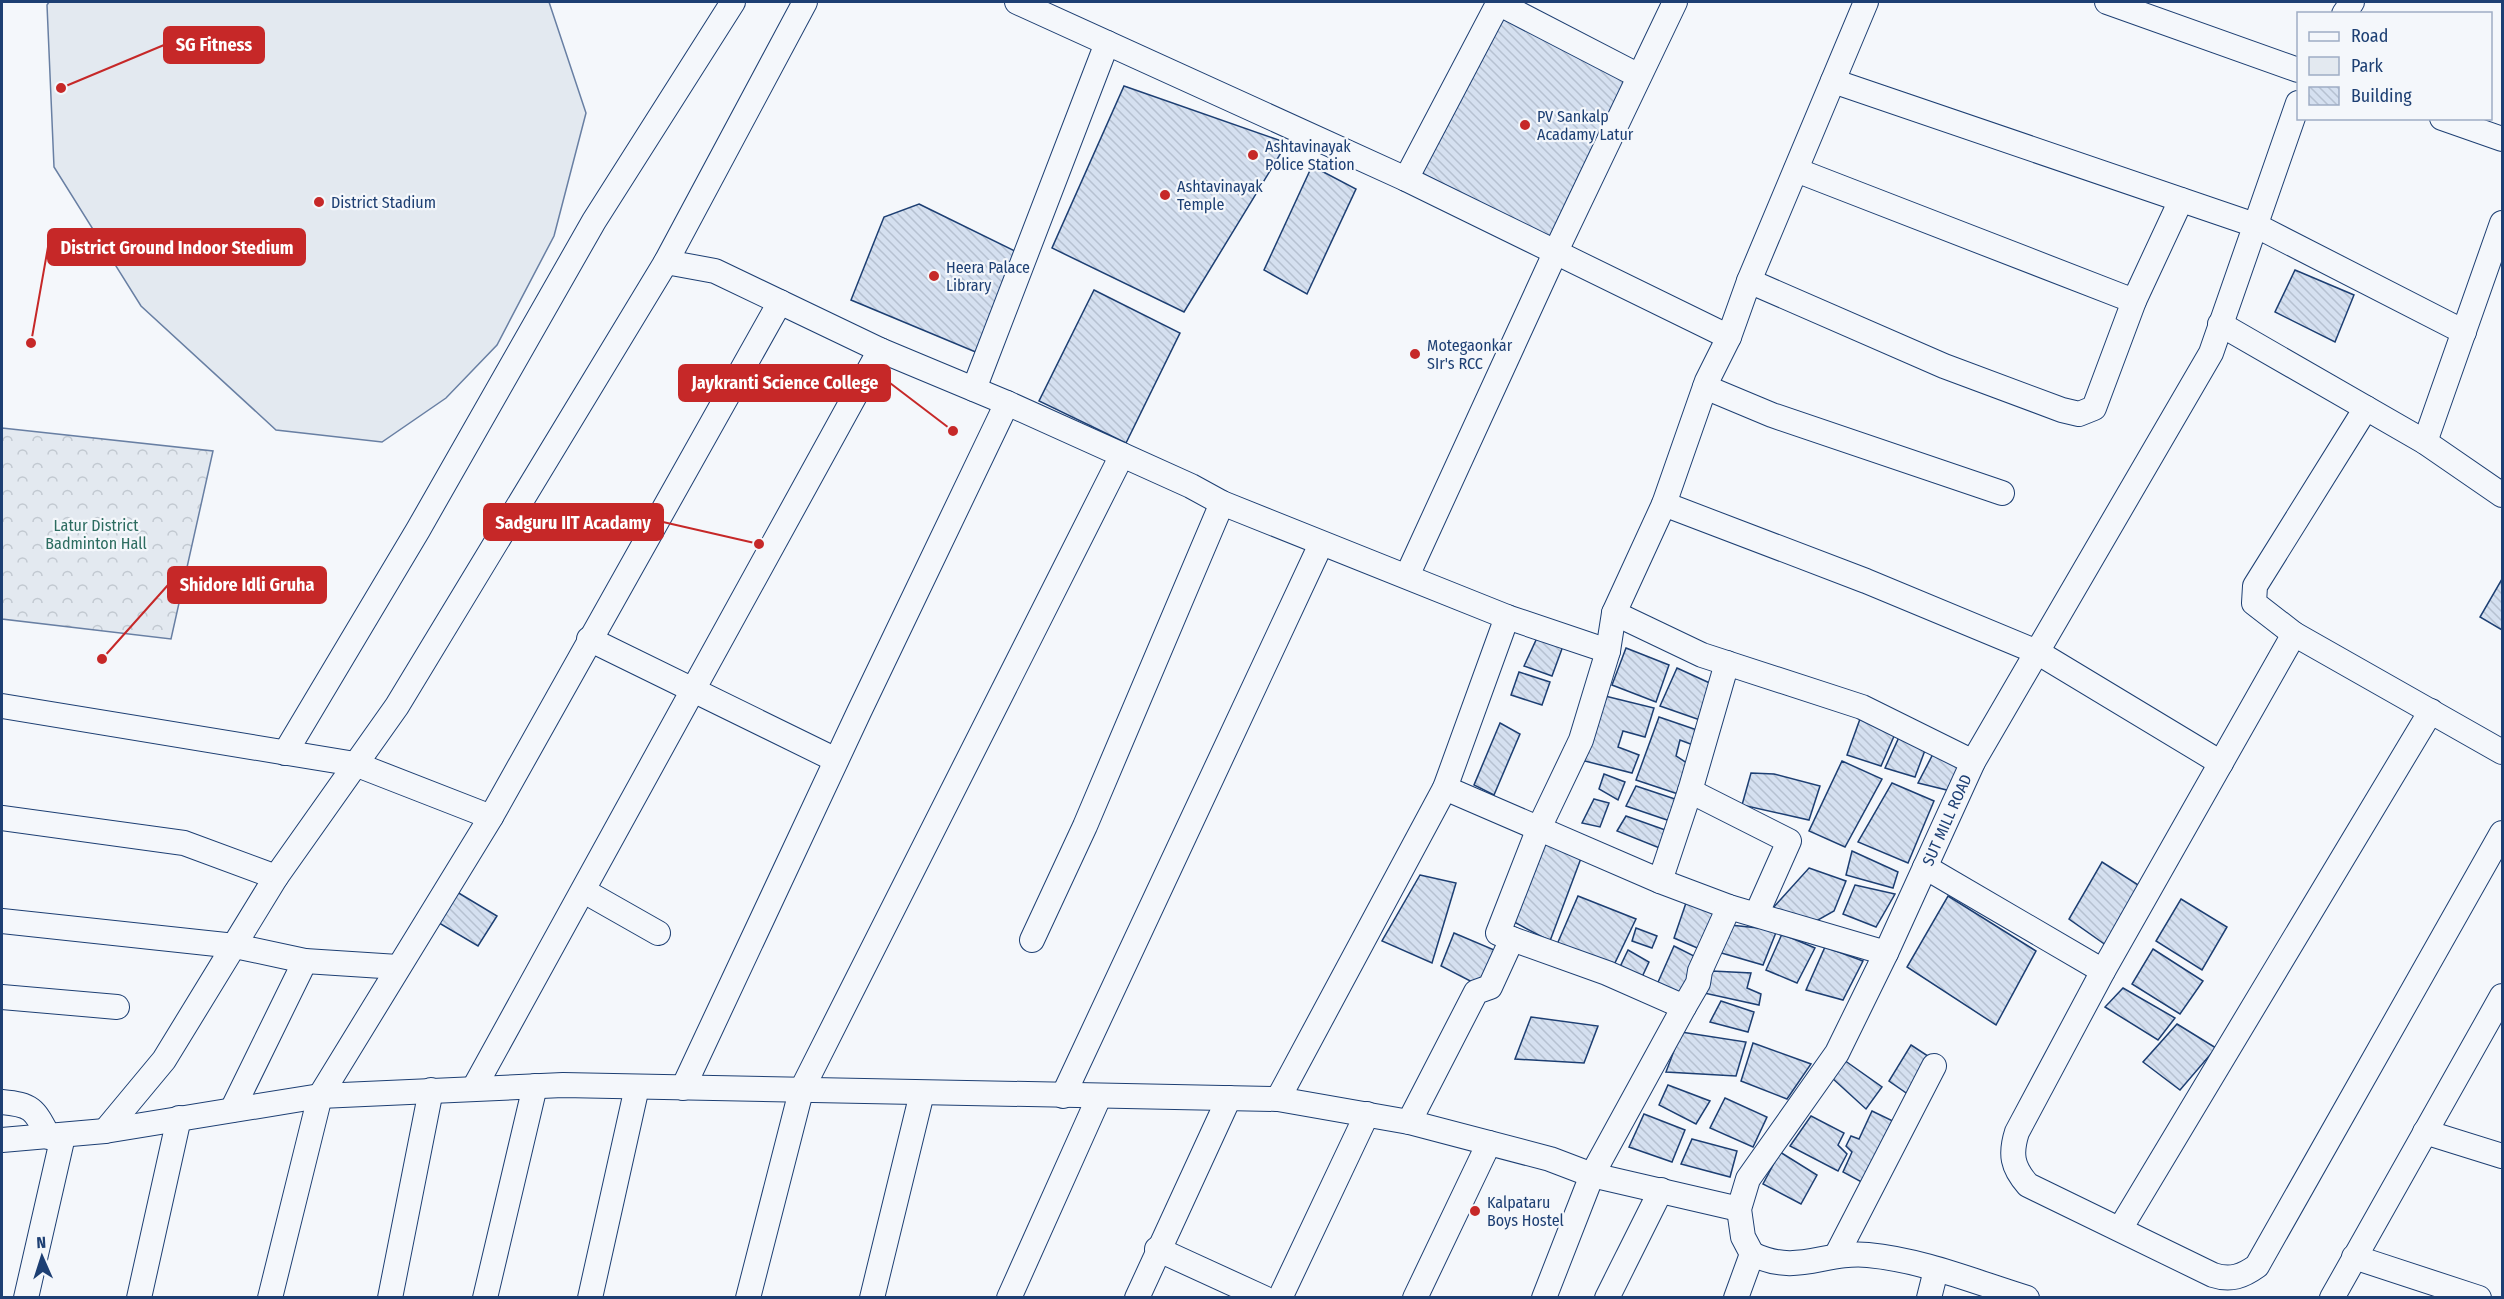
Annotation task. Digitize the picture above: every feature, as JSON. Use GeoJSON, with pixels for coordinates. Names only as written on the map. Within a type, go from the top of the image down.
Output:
{"type":"FeatureCollection","features":[{"type":"Feature","properties":{"kind":"street"},"geometry":{"type":"LineString","coordinates":[[285,753],[418,530],[594,221],[733,2]]}},
{"type":"Feature","properties":{"kind":"street"},"geometry":{"type":"LineString","coordinates":[[105,1131],[164,1060],[276,877],[397,706],[666,262],[805,2]]}},
{"type":"Feature","properties":{"kind":"street"},"geometry":{"type":"LineString","coordinates":[[1017,2],[1406,180],[1556,251],[1729,338]]}},
{"type":"Feature","properties":{"kind":"street"},"geometry":{"type":"LineString","coordinates":[[1406,180],[1498,2],[1639,76]]}},
{"type":"Feature","properties":{"kind":"street"},"geometry":{"type":"LineString","coordinates":[[1407,576],[1556,251],[1675,2]]}},
{"type":"Feature","properties":{"kind":"street"},"geometry":{"type":"LineString","coordinates":[[1684,1008],[1607,973],[1498,933],[1539,828],[1581,740],[1608,651],[1614,613],[1664,504],[1705,387],[1729,338],[1749,281],[1866,2]]}},
{"type":"Feature","properties":{"kind":"street"},"geometry":{"type":"LineString","coordinates":[[2106,2],[2297,70]]}},
{"type":"Feature","properties":{"kind":"street"},"geometry":{"type":"LineString","coordinates":[[974,389],[1107,43]]}},
{"type":"Feature","properties":{"kind":"street"},"geometry":{"type":"LineString","coordinates":[[1833,81],[2255,225],[2464,332]]}},
{"type":"Feature","properties":{"kind":"street","name":"SUT MILL ROAD"},"geometry":{"type":"LineString","coordinates":[[1752,1254],[1743,1237],[1740,1209],[1748,1179],[1837,1053],[1886,953],[1973,762],[2211,353],[2297,106]]}},
{"type":"Feature","properties":{"kind":"street"},"geometry":{"type":"LineString","coordinates":[[2448,120],[2502,139]]}},
{"type":"Feature","properties":{"kind":"street"},"geometry":{"type":"LineString","coordinates":[[1796,170],[2134,301]]}},
{"type":"Feature","properties":{"kind":"street"},"geometry":{"type":"LineString","coordinates":[[1749,281],[1944,366],[2061,410],[2079,414],[2094,408],[2134,301],[2181,200]]}},
{"type":"Feature","properties":{"kind":"street"},"geometry":{"type":"LineString","coordinates":[[2425,442],[2502,223]]}},
{"type":"Feature","properties":{"kind":"street"},"geometry":{"type":"LineString","coordinates":[[666,262],[715,271],[880,350],[1122,455],[1222,503],[1321,544],[1507,617],[1608,651]]}},
{"type":"Feature","properties":{"kind":"street"},"geometry":{"type":"LineString","coordinates":[[270,1298],[320,1096],[491,817],[780,302]]}},
{"type":"Feature","properties":{"kind":"street"},"geometry":{"type":"LineString","coordinates":[[2220,324],[2425,442],[2502,495]]}},
{"type":"Feature","properties":{"kind":"street"},"geometry":{"type":"LineString","coordinates":[[474,1088],[880,350]]}},
{"type":"Feature","properties":{"kind":"street"},"geometry":{"type":"LineString","coordinates":[[1705,387],[1772,415],[2002,493]]}},
{"type":"Feature","properties":{"kind":"street"},"geometry":{"type":"LineString","coordinates":[[683,1088],[836,760],[1007,404]]}},
{"type":"Feature","properties":{"kind":"street"},"geometry":{"type":"LineString","coordinates":[[2366,408],[2255,586],[2253,598],[2260,609],[2294,634],[2502,752]]}},
{"type":"Feature","properties":{"kind":"street"},"geometry":{"type":"LineString","coordinates":[[748,1298],[801,1091],[1122,455]]}},
{"type":"Feature","properties":{"kind":"street"},"geometry":{"type":"LineString","coordinates":[[1032,940],[1085,826],[1222,503]]}},
{"type":"Feature","properties":{"kind":"street"},"geometry":{"type":"LineString","coordinates":[[1664,504],[1866,581],[2037,652],[2222,763]]}},
{"type":"Feature","properties":{"kind":"street"},"geometry":{"type":"LineString","coordinates":[[1063,1096],[1321,544]]}},
{"type":"Feature","properties":{"kind":"street"},"geometry":{"type":"LineString","coordinates":[[1614,613],[1702,655],[1862,707],[1973,762]]}},
{"type":"Feature","properties":{"kind":"street"},"geometry":{"type":"LineString","coordinates":[[1278,1099],[1445,788],[1507,617]]}},
{"type":"Feature","properties":{"kind":"street"},"geometry":{"type":"LineString","coordinates":[[2294,634],[2103,971],[2017,1132],[2012,1149],[2013,1161],[2017,1173],[2028,1185],[2222,1278],[2245,1274],[2258,1266],[2502,833]]}},
{"type":"Feature","properties":{"kind":"street"},"geometry":{"type":"LineString","coordinates":[[589,639],[836,760]]}},
{"type":"Feature","properties":{"kind":"street"},"geometry":{"type":"LineString","coordinates":[[1660,880],[1690,791],[1727,663]]}},
{"type":"Feature","properties":{"kind":"street"},"geometry":{"type":"LineString","coordinates":[[2,706],[355,764],[491,817]]}},
{"type":"Feature","properties":{"kind":"street"},"geometry":{"type":"LineString","coordinates":[[2120,1229],[2431,711]]}},
{"type":"Feature","properties":{"kind":"street"},"geometry":{"type":"LineString","coordinates":[[1445,788],[1660,880],[1729,906],[1886,953]]}},
{"type":"Feature","properties":{"kind":"street"},"geometry":{"type":"LineString","coordinates":[[1690,791],[1788,841],[1757,913]]}},
{"type":"Feature","properties":{"kind":"street"},"geometry":{"type":"LineString","coordinates":[[2,818],[184,843],[276,877]]}},
{"type":"Feature","properties":{"kind":"street"},"geometry":{"type":"LineString","coordinates":[[1925,867],[2103,971]]}},
{"type":"Feature","properties":{"kind":"street"},"geometry":{"type":"LineString","coordinates":[[584,891],[658,933]]}},
{"type":"Feature","properties":{"kind":"street"},"geometry":{"type":"LineString","coordinates":[[1544,1298],[1592,1174],[1698,982],[1700,971],[1729,906]]}},
{"type":"Feature","properties":{"kind":"street"},"geometry":{"type":"LineString","coordinates":[[2,921],[234,946],[305,961],[398,967]]}},
{"type":"Feature","properties":{"kind":"street"},"geometry":{"type":"LineString","coordinates":[[1409,1122],[1476,992],[1490,987],[1512,939]]}},
{"type":"Feature","properties":{"kind":"street"},"geometry":{"type":"LineString","coordinates":[[232,1110],[305,961]]}},
{"type":"Feature","properties":{"kind":"street"},"geometry":{"type":"LineString","coordinates":[[2,997],[117,1007]]}},
{"type":"Feature","properties":{"kind":"street"},"geometry":{"type":"LineString","coordinates":[[2332,1298],[2502,999]]}},
{"type":"Feature","properties":{"kind":"street"},"geometry":{"type":"LineString","coordinates":[[1836,1256],[1934,1066]]}},
{"type":"Feature","properties":{"kind":"street"},"geometry":{"type":"LineString","coordinates":[[485,1298],[535,1086]]}},
{"type":"Feature","properties":{"kind":"street"},"geometry":{"type":"LineString","coordinates":[[2,1140],[105,1131],[320,1096],[535,1086],[1278,1099],[1409,1122],[1550,1159],[1592,1174],[1740,1209]]}},
{"type":"Feature","properties":{"kind":"street"},"geometry":{"type":"LineString","coordinates":[[590,1298],[637,1087]]}},
{"type":"Feature","properties":{"kind":"street"},"geometry":{"type":"LineString","coordinates":[[390,1298],[431,1090]]}},
{"type":"Feature","properties":{"kind":"street"},"geometry":{"type":"LineString","coordinates":[[872,1298],[922,1093]]}},
{"type":"Feature","properties":{"kind":"street"},"geometry":{"type":"LineString","coordinates":[[1010,1298],[1099,1097]]}},
{"type":"Feature","properties":{"kind":"street"},"geometry":{"type":"LineString","coordinates":[[1137,1298],[1157,1249],[1229,1098]]}},
{"type":"Feature","properties":{"kind":"street"},"geometry":{"type":"LineString","coordinates":[[2,1102],[30,1107],[56,1136]]}},
{"type":"Feature","properties":{"kind":"street"},"geometry":{"type":"LineString","coordinates":[[1280,1298],[1368,1114]]}},
{"type":"Feature","properties":{"kind":"street"},"geometry":{"type":"LineString","coordinates":[[140,1298],[179,1118]]}},
{"type":"Feature","properties":{"kind":"street"},"geometry":{"type":"LineString","coordinates":[[2425,1132],[2502,1156]]}},
{"type":"Feature","properties":{"kind":"street"},"geometry":{"type":"LineString","coordinates":[[26,1298],[56,1136]]}},
{"type":"Feature","properties":{"kind":"street"},"geometry":{"type":"LineString","coordinates":[[1415,1298],[1489,1143]]}},
{"type":"Feature","properties":{"kind":"street"},"geometry":{"type":"LineString","coordinates":[[1607,1298],[1660,1191]]}},
{"type":"Feature","properties":{"kind":"street"},"geometry":{"type":"LineString","coordinates":[[1157,1249],[1264,1298]]}},
{"type":"Feature","properties":{"kind":"street"},"geometry":{"type":"LineString","coordinates":[[1736,1298],[1752,1254],[1771,1263],[1791,1264],[1836,1256],[1866,1254],[1907,1261],[2027,1298]]}},
{"type":"Feature","properties":{"kind":"street"},"geometry":{"type":"LineString","coordinates":[[2354,1257],[2479,1298]]}},
{"type":"Feature","properties":{"kind":"street"},"geometry":{"type":"LineString","coordinates":[[1929,1298],[1936,1270]]}},
{"type":"Feature","properties":{"kind":"green space","name":"District Stadium"},"geometry":{"type":"Polygon","coordinates":[[[49,2],[549,2],[586,113],[554,236],[497,345],[446,398],[382,442],[276,430],[141,306],[54,167],[47,5],[49,2]]]}},
{"type":"Feature","properties":{"kind":"green space","name":"Latur District Badminton Hall"},"geometry":{"type":"Polygon","coordinates":[[[2,428],[213,451],[171,639],[2,619],[2,428]]]}},
{"type":"Feature","properties":{"kind":"building","name":"PV Sankalp Acadamy Latur"},"geometry":{"type":"Polygon","coordinates":[[[1499,17],[1629,78],[1552,239],[1419,172],[1499,17]]]}},
{"type":"Feature","properties":{"kind":"building","name":"Ashtavinayak Temple"},"geometry":{"type":"Polygon","coordinates":[[[1124,86],[1287,143],[1184,312],[1052,248],[1124,86]]]}},
{"type":"Feature","properties":{"kind":"building"},"geometry":{"type":"Polygon","coordinates":[[[1312,166],[1356,189],[1307,294],[1264,270],[1312,166]]]}},
{"type":"Feature","properties":{"kind":"building","name":"Heera Palace Library"},"geometry":{"type":"Polygon","coordinates":[[[919,204],[1017,252],[978,353],[851,300],[884,217],[919,204]]]}},
{"type":"Feature","properties":{"kind":"building"},"geometry":{"type":"Polygon","coordinates":[[[2295,270],[2354,295],[2335,342],[2275,312],[2295,270]]]}},
{"type":"Feature","properties":{"kind":"building"},"geometry":{"type":"Polygon","coordinates":[[[1094,290],[1180,333],[1126,443],[1039,401],[1094,290]]]}},
{"type":"Feature","properties":{"kind":"building"},"geometry":{"type":"Polygon","coordinates":[[[2502,579],[2502,630],[2480,617],[2502,579]]]}},
{"type":"Feature","properties":{"kind":"building"},"geometry":{"type":"Polygon","coordinates":[[[1537,638],[1563,646],[1552,676],[1524,666],[1537,638]]]}},
{"type":"Feature","properties":{"kind":"building"},"geometry":{"type":"Polygon","coordinates":[[[1626,648],[1669,665],[1656,702],[1612,685],[1626,648]]]}},
{"type":"Feature","properties":{"kind":"building"},"geometry":{"type":"Polygon","coordinates":[[[1677,668],[1714,685],[1703,721],[1660,706],[1677,668]]]}},
{"type":"Feature","properties":{"kind":"building"},"geometry":{"type":"Polygon","coordinates":[[[1519,672],[1550,682],[1542,705],[1511,695],[1519,672]]]}},
{"type":"Feature","properties":{"kind":"building"},"geometry":{"type":"Polygon","coordinates":[[[1605,696],[1654,708],[1645,737],[1623,731],[1618,747],[1639,755],[1632,773],[1581,760],[1605,696]]]}},
{"type":"Feature","properties":{"kind":"building"},"geometry":{"type":"Polygon","coordinates":[[[1659,717],[1697,730],[1693,745],[1680,740],[1676,756],[1690,765],[1681,795],[1636,780],[1659,717]]]}},
{"type":"Feature","properties":{"kind":"building"},"geometry":{"type":"Polygon","coordinates":[[[1860,719],[1895,734],[1881,766],[1847,755],[1860,719]]]}},
{"type":"Feature","properties":{"kind":"building"},"geometry":{"type":"Polygon","coordinates":[[[1500,723],[1520,734],[1494,795],[1474,785],[1500,723]]]}},
{"type":"Feature","properties":{"kind":"building"},"geometry":{"type":"Polygon","coordinates":[[[1900,735],[1927,745],[1915,777],[1885,768],[1900,735]]]}},
{"type":"Feature","properties":{"kind":"building"},"geometry":{"type":"Polygon","coordinates":[[[1934,752],[1963,763],[1951,791],[1918,783],[1934,752]]]}},
{"type":"Feature","properties":{"kind":"building"},"geometry":{"type":"Polygon","coordinates":[[[1842,761],[1882,779],[1845,847],[1809,831],[1842,761]]]}},
{"type":"Feature","properties":{"kind":"building"},"geometry":{"type":"Polygon","coordinates":[[[1751,773],[1774,774],[1820,786],[1809,820],[1742,805],[1751,773]]]}},
{"type":"Feature","properties":{"kind":"building"},"geometry":{"type":"Polygon","coordinates":[[[1604,774],[1625,782],[1618,800],[1599,789],[1604,774]]]}},
{"type":"Feature","properties":{"kind":"building"},"geometry":{"type":"Polygon","coordinates":[[[1892,783],[1934,801],[1908,863],[1858,842],[1892,783]]]}},
{"type":"Feature","properties":{"kind":"building"},"geometry":{"type":"Polygon","coordinates":[[[1636,786],[1678,800],[1673,822],[1626,806],[1636,786]]]}},
{"type":"Feature","properties":{"kind":"building"},"geometry":{"type":"Polygon","coordinates":[[[1594,799],[1609,803],[1600,827],[1582,823],[1594,799]]]}},
{"type":"Feature","properties":{"kind":"building"},"geometry":{"type":"Polygon","coordinates":[[[1626,816],[1668,831],[1662,849],[1617,831],[1626,816]]]}},
{"type":"Feature","properties":{"kind":"building"},"geometry":{"type":"Polygon","coordinates":[[[1544,839],[1583,853],[1550,941],[1514,922],[1544,839]]]}},
{"type":"Feature","properties":{"kind":"building"},"geometry":{"type":"Polygon","coordinates":[[[1852,851],[1898,872],[1893,888],[1846,875],[1852,851]]]}},
{"type":"Feature","properties":{"kind":"building"},"geometry":{"type":"Polygon","coordinates":[[[2102,862],[2143,888],[2110,948],[2069,919],[2102,862]]]}},
{"type":"Feature","properties":{"kind":"building"},"geometry":{"type":"Polygon","coordinates":[[[1809,868],[1846,881],[1834,911],[1811,924],[1773,908],[1809,868]]]}},
{"type":"Feature","properties":{"kind":"building"},"geometry":{"type":"Polygon","coordinates":[[[1420,875],[1456,883],[1432,963],[1382,941],[1420,875]]]}},
{"type":"Feature","properties":{"kind":"building"},"geometry":{"type":"Polygon","coordinates":[[[1855,885],[1895,894],[1876,927],[1843,914],[1855,885]]]}},
{"type":"Feature","properties":{"kind":"building"},"geometry":{"type":"Polygon","coordinates":[[[452,889],[497,916],[478,946],[434,920],[452,889]]]}},
{"type":"Feature","properties":{"kind":"building"},"geometry":{"type":"Polygon","coordinates":[[[1578,896],[1636,919],[1612,969],[1555,949],[1578,896]]]}},
{"type":"Feature","properties":{"kind":"building"},"geometry":{"type":"Polygon","coordinates":[[[1948,896],[2036,951],[1996,1025],[1907,967],[1948,896]]]}},
{"type":"Feature","properties":{"kind":"building"},"geometry":{"type":"Polygon","coordinates":[[[2181,899],[2227,927],[2202,970],[2156,941],[2181,899]]]}},
{"type":"Feature","properties":{"kind":"building"},"geometry":{"type":"Polygon","coordinates":[[[1687,900],[1718,912],[1702,950],[1674,938],[1687,900]]]}},
{"type":"Feature","properties":{"kind":"building"},"geometry":{"type":"Polygon","coordinates":[[[1730,925],[1777,930],[1763,965],[1718,952],[1730,925]]]}},
{"type":"Feature","properties":{"kind":"building"},"geometry":{"type":"Polygon","coordinates":[[[1636,928],[1657,936],[1652,948],[1632,941],[1636,928]]]}},
{"type":"Feature","properties":{"kind":"building"},"geometry":{"type":"Polygon","coordinates":[[[1454,933],[1499,952],[1478,985],[1441,966],[1454,933]]]}},
{"type":"Feature","properties":{"kind":"building"},"geometry":{"type":"Polygon","coordinates":[[[1782,934],[1815,948],[1797,983],[1766,970],[1782,934]]]}},
{"type":"Feature","properties":{"kind":"building"},"geometry":{"type":"Polygon","coordinates":[[[1674,946],[1696,957],[1679,999],[1655,989],[1674,946]]]}},
{"type":"Feature","properties":{"kind":"building"},"geometry":{"type":"Polygon","coordinates":[[[1825,947],[1863,961],[1843,1000],[1806,990],[1825,947]]]}},
{"type":"Feature","properties":{"kind":"building"},"geometry":{"type":"Polygon","coordinates":[[[2153,949],[2203,981],[2180,1014],[2132,984],[2153,949]]]}},
{"type":"Feature","properties":{"kind":"building"},"geometry":{"type":"Polygon","coordinates":[[[1628,950],[1649,962],[1641,979],[1619,969],[1628,950]]]}},
{"type":"Feature","properties":{"kind":"building"},"geometry":{"type":"Polygon","coordinates":[[[1712,971],[1751,973],[1747,988],[1761,994],[1759,1005],[1704,993],[1712,971]]]}},
{"type":"Feature","properties":{"kind":"building"},"geometry":{"type":"Polygon","coordinates":[[[2123,988],[2175,1018],[2158,1040],[2105,1007],[2123,988]]]}},
{"type":"Feature","properties":{"kind":"building"},"geometry":{"type":"Polygon","coordinates":[[[1721,1001],[1754,1012],[1748,1032],[1710,1022],[1721,1001]]]}},
{"type":"Feature","properties":{"kind":"building"},"geometry":{"type":"Polygon","coordinates":[[[1531,1017],[1598,1026],[1584,1063],[1515,1059],[1531,1017]]]}},
{"type":"Feature","properties":{"kind":"building"},"geometry":{"type":"Polygon","coordinates":[[[2177,1024],[2216,1048],[2180,1090],[2143,1062],[2177,1024]]]}},
{"type":"Feature","properties":{"kind":"building"},"geometry":{"type":"Polygon","coordinates":[[[1681,1032],[1746,1042],[1736,1076],[1666,1072],[1681,1032]]]}},
{"type":"Feature","properties":{"kind":"building"},"geometry":{"type":"Polygon","coordinates":[[[1753,1043],[1811,1064],[1787,1099],[1741,1081],[1753,1043]]]}},
{"type":"Feature","properties":{"kind":"building"},"geometry":{"type":"Polygon","coordinates":[[[1911,1045],[1934,1060],[1912,1097],[1889,1081],[1911,1045]]]}},
{"type":"Feature","properties":{"kind":"building"},"geometry":{"type":"Polygon","coordinates":[[[1844,1060],[1882,1087],[1866,1109],[1832,1078],[1844,1060]]]}},
{"type":"Feature","properties":{"kind":"building"},"geometry":{"type":"Polygon","coordinates":[[[1668,1085],[1710,1101],[1696,1124],[1659,1105],[1668,1085]]]}},
{"type":"Feature","properties":{"kind":"building"},"geometry":{"type":"Polygon","coordinates":[[[1725,1098],[1767,1117],[1753,1147],[1710,1128],[1725,1098]]]}},
{"type":"Feature","properties":{"kind":"building"},"geometry":{"type":"Polygon","coordinates":[[[1872,1111],[1897,1123],[1867,1185],[1843,1172],[1852,1152],[1846,1146],[1851,1136],[1859,1139],[1872,1111]]]}},
{"type":"Feature","properties":{"kind":"building"},"geometry":{"type":"Polygon","coordinates":[[[1644,1114],[1685,1130],[1672,1162],[1629,1147],[1644,1114]]]}},
{"type":"Feature","properties":{"kind":"building"},"geometry":{"type":"Polygon","coordinates":[[[1811,1116],[1844,1133],[1838,1145],[1847,1154],[1838,1171],[1790,1146],[1811,1116]]]}},
{"type":"Feature","properties":{"kind":"building"},"geometry":{"type":"Polygon","coordinates":[[[1692,1139],[1737,1151],[1730,1177],[1681,1164],[1692,1139]]]}},
{"type":"Feature","properties":{"kind":"building"},"geometry":{"type":"Polygon","coordinates":[[[1780,1152],[1817,1175],[1801,1204],[1763,1184],[1780,1152]]]}},
{"type":"Feature","properties":{"kind":"place","name":"SG Fitness"},"geometry":{"type":"Point","coordinates":[61,88]}},
{"type":"Feature","properties":{"kind":"place","name":"PV Sankalp Acadamy Latur"},"geometry":{"type":"Point","coordinates":[1525,125]}},
{"type":"Feature","properties":{"kind":"place","name":"Ashtavinayak Police Station"},"geometry":{"type":"Point","coordinates":[1253,155]}},
{"type":"Feature","properties":{"kind":"place","name":"Ashtavinayak Temple"},"geometry":{"type":"Point","coordinates":[1165,195]}},
{"type":"Feature","properties":{"kind":"place","name":"District Stadium"},"geometry":{"type":"Point","coordinates":[319,202]}},
{"type":"Feature","properties":{"kind":"place","name":"Heera Palace Library"},"geometry":{"type":"Point","coordinates":[934,276]}},
{"type":"Feature","properties":{"kind":"place","name":"District Ground Indoor Stedium"},"geometry":{"type":"Point","coordinates":[31,343]}},
{"type":"Feature","properties":{"kind":"place","name":"Motegaonkar SIr's RCC"},"geometry":{"type":"Point","coordinates":[1415,354]}},
{"type":"Feature","properties":{"kind":"place","name":"Jaykranti Science College"},"geometry":{"type":"Point","coordinates":[953,431]}},
{"type":"Feature","properties":{"kind":"place","name":"Sadguru IIT Acadamy"},"geometry":{"type":"Point","coordinates":[759,544]}},
{"type":"Feature","properties":{"kind":"place","name":"Shidore Idli Gruha"},"geometry":{"type":"Point","coordinates":[102,659]}},
{"type":"Feature","properties":{"kind":"place","name":"Kalpataru Boys Hostel"},"geometry":{"type":"Point","coordinates":[1475,1211]}}]}
